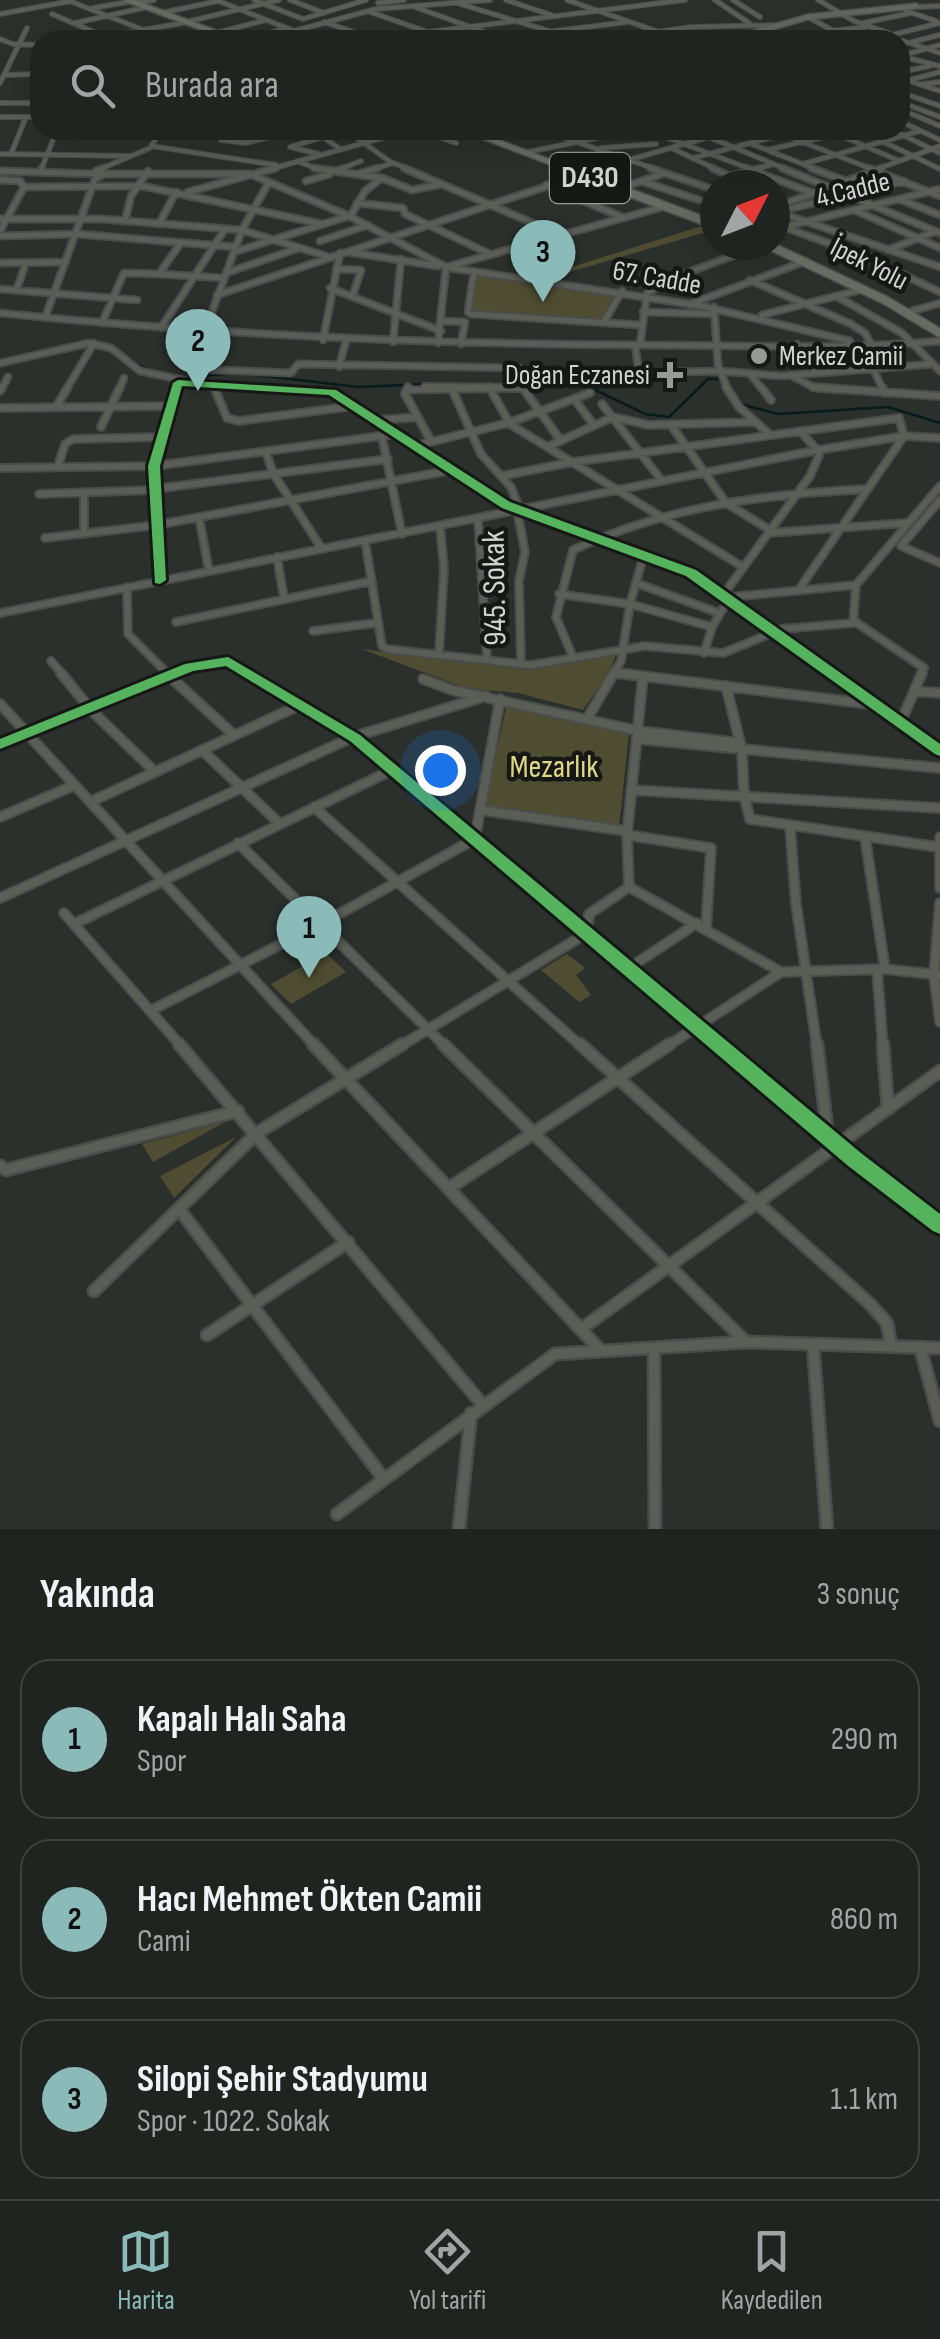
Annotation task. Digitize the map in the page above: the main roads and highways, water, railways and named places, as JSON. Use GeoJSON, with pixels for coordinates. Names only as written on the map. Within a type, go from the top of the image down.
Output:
{"type":"FeatureCollection","features":[{"type":"Feature","properties":{"kind":"highway"},"geometry":{"type":"LineString","coordinates":[[126,1],[206,30]]}},
{"type":"Feature","properties":{"kind":"highway"},"geometry":{"type":"LineString","coordinates":[[126,1],[208,30]]}},
{"type":"Feature","properties":{"kind":"highway","name":"D430"},"geometry":{"type":"LineString","coordinates":[[493,140],[700,217]]}},
{"type":"Feature","properties":{"kind":"highway","name":"D430"},"geometry":{"type":"LineString","coordinates":[[499,140],[700,218]]}},
{"type":"Feature","properties":{"kind":"highway"},"geometry":{"type":"LineString","coordinates":[[790,254],[864,289],[940,334]]}},
{"type":"Feature","properties":{"kind":"highway","name":"İpek Yolu"},"geometry":{"type":"LineString","coordinates":[[790,255],[912,311],[940,334]]}},
{"type":"Feature","properties":{"kind":"main road"},"geometry":{"type":"LineString","coordinates":[[764,30],[809,17],[919,3]]}},
{"type":"Feature","properties":{"kind":"main road"},"geometry":{"type":"LineString","coordinates":[[842,14],[898,8]]}},
{"type":"Feature","properties":{"kind":"waterway"},"geometry":{"type":"LineString","coordinates":[[61,347],[97,342],[147,370]]}},
{"type":"Feature","properties":{"kind":"waterway"},"geometry":{"type":"LineString","coordinates":[[0,360],[9,358]]}},
{"type":"Feature","properties":{"kind":"waterway"},"geometry":{"type":"LineString","coordinates":[[198,376],[239,373],[358,387],[426,384]]}},
{"type":"Feature","properties":{"kind":"waterway"},"geometry":{"type":"LineString","coordinates":[[164,374],[177,375]]}},
{"type":"Feature","properties":{"kind":"waterway"},"geometry":{"type":"LineString","coordinates":[[504,385],[583,384],[645,414],[669,417],[708,379],[720,379]]}},
{"type":"Feature","properties":{"kind":"waterway"},"geometry":{"type":"LineString","coordinates":[[740,404],[778,414],[888,407],[940,423]]}},
{"type":"Feature","properties":{"kind":"place","name":"Silopi Şehir Stadyumu"},"geometry":{"type":"Point","coordinates":[543,302]}},
{"type":"Feature","properties":{"kind":"place","name":"Merkez Camii"},"geometry":{"type":"Point","coordinates":[759,356]}},
{"type":"Feature","properties":{"kind":"place","name":"Doğan Eczanesi"},"geometry":{"type":"Point","coordinates":[670,375]}},
{"type":"Feature","properties":{"kind":"place","name":"Hacı Mehmet Ökten Camii"},"geometry":{"type":"Point","coordinates":[198,391]}},
{"type":"Feature","properties":{"kind":"place","name":"Kapalı Halı Saha"},"geometry":{"type":"Point","coordinates":[309,978]}},
{"type":"Feature","properties":{"kind":"park label","name":"Mezarlık"},"geometry":{"type":"Point","coordinates":[554,767]}}]}
